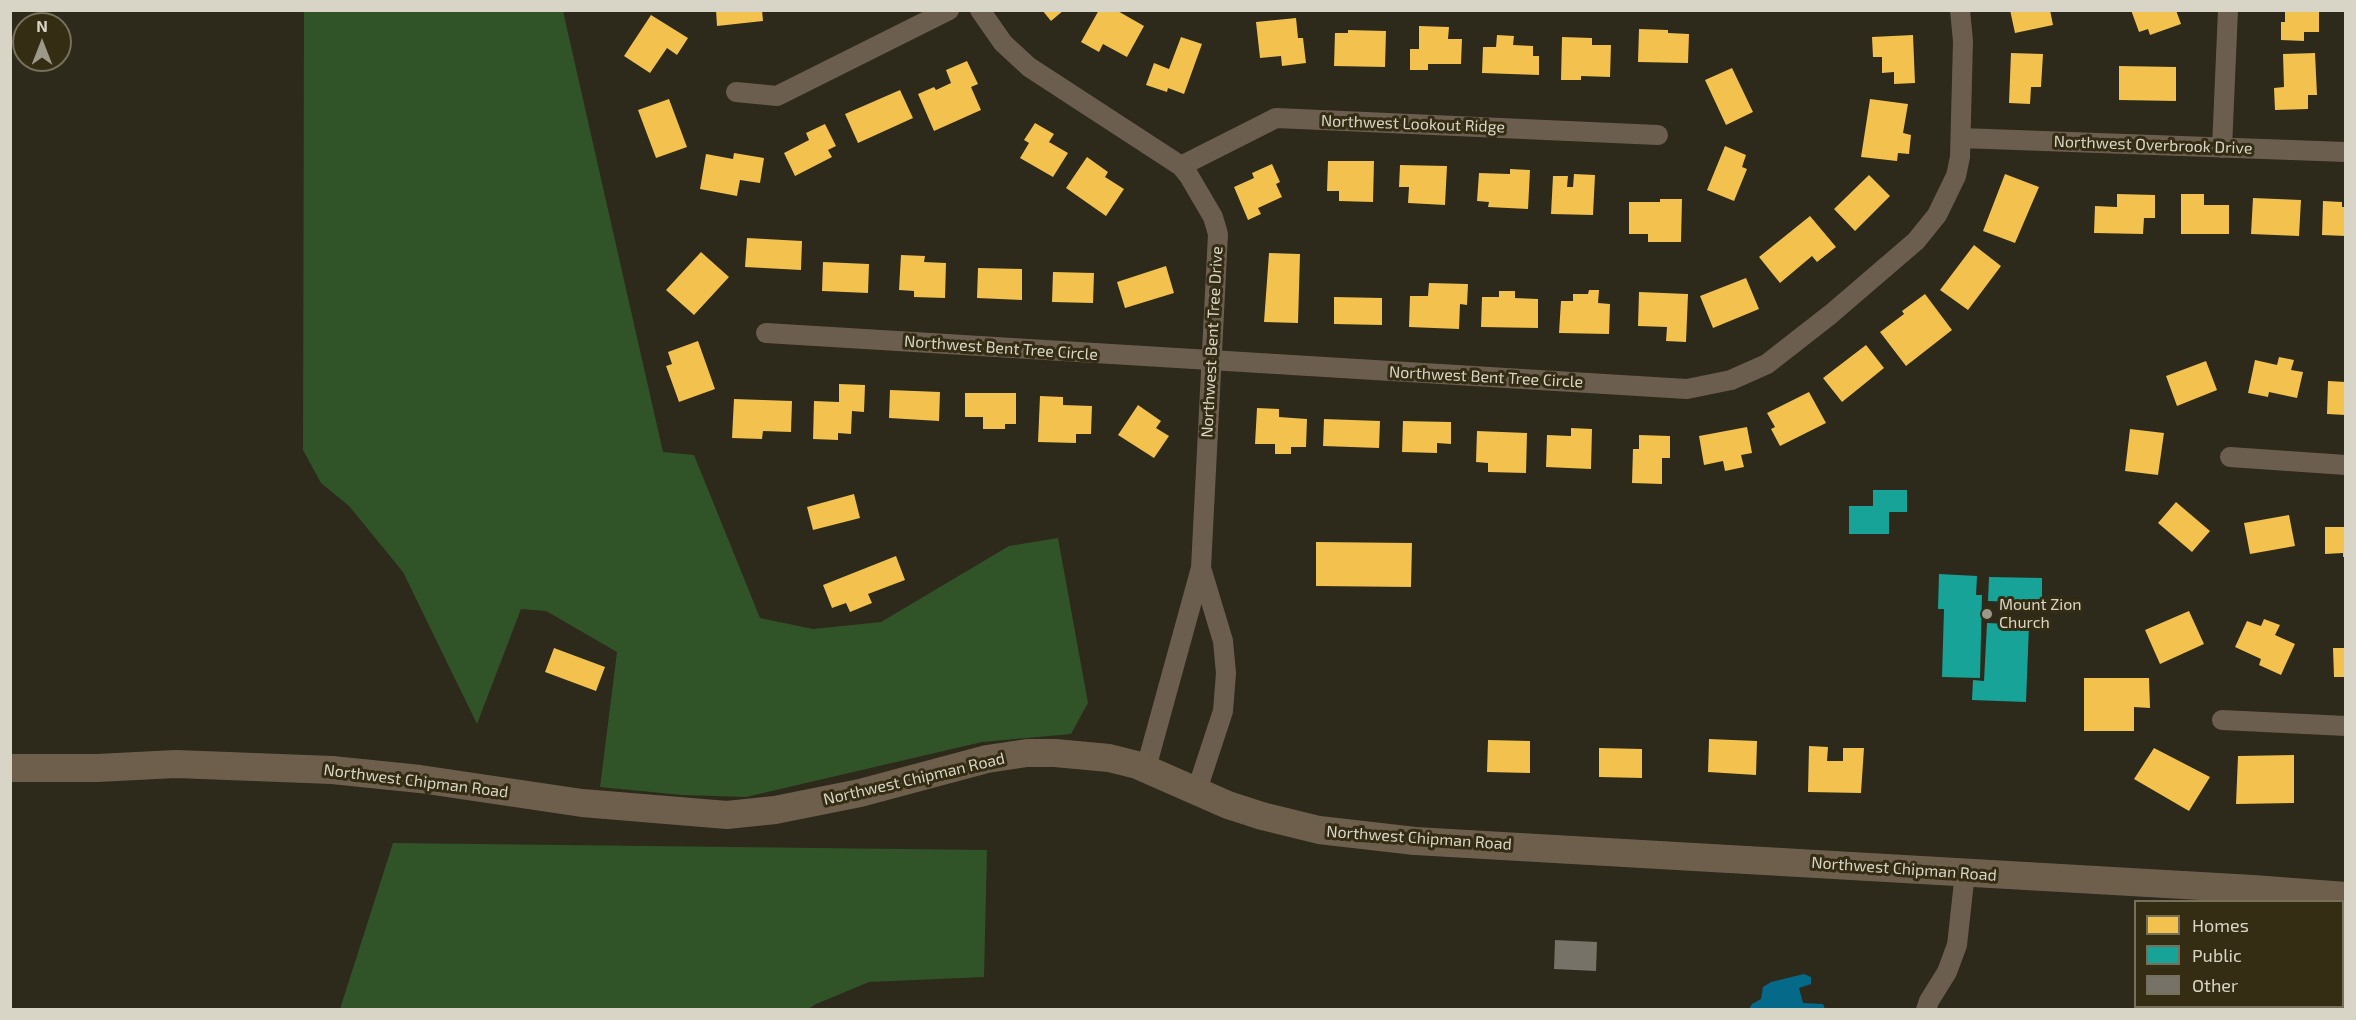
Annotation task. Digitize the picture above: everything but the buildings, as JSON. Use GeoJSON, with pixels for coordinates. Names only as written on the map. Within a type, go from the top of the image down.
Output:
{"type":"FeatureCollection","features":[{"type":"Feature","properties":{"kind":"main road","name":"Northwest Chipman Road"},"geometry":{"type":"LineString","coordinates":[[10,768],[97,768],[177,764],[332,770],[420,779],[582,803],[727,815],[775,810],[860,793],[987,759],[1027,753],[1080,754],[1109,758],[1146,768],[1228,805],[1262,816],[1319,830],[1415,841],[1965,873],[2253,895],[2346,896]]}},
{"type":"Feature","properties":{"kind":"street"},"geometry":{"type":"LineString","coordinates":[[736,92],[777,96],[949,10]]}},
{"type":"Feature","properties":{"kind":"street","name":"Northwest Bent Tree Drive"},"geometry":{"type":"LineString","coordinates":[[980,10],[1003,43],[1029,67],[1180,166],[1189,176],[1213,217],[1218,234],[1201,568],[1146,768]]}},
{"type":"Feature","properties":{"kind":"street","name":"Northwest Bent Tree Circle"},"geometry":{"type":"LineString","coordinates":[[766,333],[1687,389],[1731,380],[1767,364],[1831,314],[1916,241],[1937,215],[1956,176],[1961,138],[1963,41],[1960,10]]}},
{"type":"Feature","properties":{"kind":"street"},"geometry":{"type":"LineString","coordinates":[[2222,148],[2228,10]]}},
{"type":"Feature","properties":{"kind":"street","name":"Northwest Lookout Ridge"},"geometry":{"type":"LineString","coordinates":[[1180,166],[1276,118],[1658,135]]}},
{"type":"Feature","properties":{"kind":"street","name":"Northwest Overbrook Drive"},"geometry":{"type":"LineString","coordinates":[[1961,138],[2346,152]]}},
{"type":"Feature","properties":{"kind":"street"},"geometry":{"type":"LineString","coordinates":[[2230,457],[2346,465]]}},
{"type":"Feature","properties":{"kind":"street","name":"Northwest Bent Tree Drive"},"geometry":{"type":"LineString","coordinates":[[1197,790],[1222,711],[1226,673],[1223,641],[1201,568]]}},
{"type":"Feature","properties":{"kind":"street"},"geometry":{"type":"LineString","coordinates":[[2222,720],[2346,726]]}},
{"type":"Feature","properties":{"kind":"street"},"geometry":{"type":"LineString","coordinates":[[1924,1007],[1947,972],[1957,945],[1965,873]]}},
{"type":"Feature","properties":{"kind":"green space"},"geometry":{"type":"Polygon","coordinates":[[[304,11],[563,11],[663,452],[694,455],[760,618],[813,629],[881,622],[1009,546],[1058,538],[1088,703],[1071,734],[982,742],[746,797],[682,795],[600,787],[617,652],[546,611],[521,609],[477,724],[403,572],[349,506],[321,483],[303,450],[304,11]]]}},
{"type":"Feature","properties":{"kind":"green space"},"geometry":{"type":"Polygon","coordinates":[[[393,843],[987,850],[984,977],[869,982],[808,1009],[340,1009],[393,843]]]}},
{"type":"Feature","properties":{"kind":"water"},"geometry":{"type":"Polygon","coordinates":[[[1804,974],[1811,977],[1811,984],[1799,988],[1803,1003],[1823,1004],[1825,1009],[1749,1009],[1752,1004],[1761,999],[1763,987],[1771,982],[1804,974]]]}},
{"type":"Feature","properties":{"kind":"place","name":"Mount Zion Church"},"geometry":{"type":"Point","coordinates":[1987,614]}}]}
